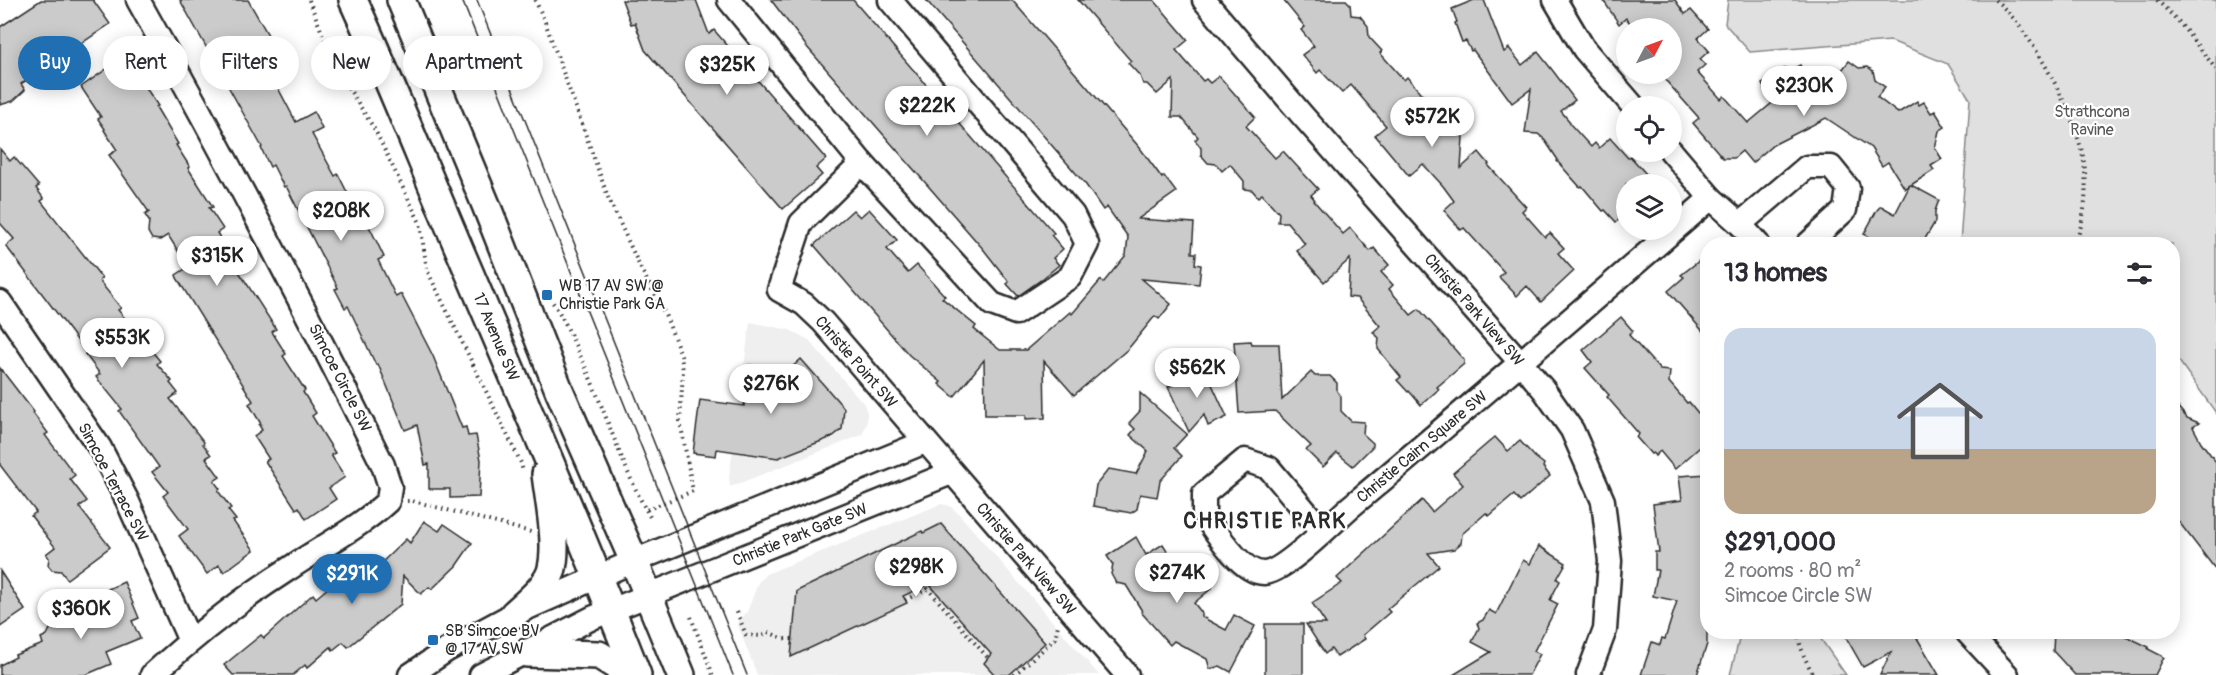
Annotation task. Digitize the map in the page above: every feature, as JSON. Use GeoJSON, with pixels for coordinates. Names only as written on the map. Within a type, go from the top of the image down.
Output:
{"type":"FeatureCollection","features":[{"type":"Feature","properties":{"kind":"main road","name":"17 Avenue SW"},"geometry":{"type":"LineString","coordinates":[[353,0],[599,577],[637,675]]}},
{"type":"Feature","properties":{"kind":"main road"},"geometry":{"type":"LineString","coordinates":[[401,0],[486,205],[559,390],[681,675]]}},
{"type":"Feature","properties":{"kind":"main road"},"geometry":{"type":"LineString","coordinates":[[514,614],[542,585],[550,573],[554,556],[543,446]]}},
{"type":"Feature","properties":{"kind":"main road"},"geometry":{"type":"LineString","coordinates":[[526,653],[599,655],[626,675]]}},
{"type":"Feature","properties":{"kind":"street","name":"Simcoe Circle SW"},"geometry":{"type":"LineString","coordinates":[[138,0],[204,117],[284,268],[373,444],[390,487],[388,501]]}},
{"type":"Feature","properties":{"kind":"street"},"geometry":{"type":"LineString","coordinates":[[729,0],[862,163],[992,304],[1016,313],[1070,278],[1087,244],[1073,215],[890,0]]}},
{"type":"Feature","properties":{"kind":"street","name":"Christie Park View SW"},"geometry":{"type":"LineString","coordinates":[[1204,0],[1302,115],[1521,363],[1544,390],[1572,430],[1603,501],[1610,561],[1605,630],[1588,675]]}},
{"type":"Feature","properties":{"kind":"street"},"geometry":{"type":"LineString","coordinates":[[1555,0],[1584,49],[1624,96]]}},
{"type":"Feature","properties":{"kind":"street"},"geometry":{"type":"LineString","coordinates":[[1680,162],[1711,198],[1752,237]]}},
{"type":"Feature","properties":{"kind":"street","name":"Christie Point SW"},"geometry":{"type":"LineString","coordinates":[[862,163],[801,223],[779,290],[804,304],[823,322],[925,442]]}},
{"type":"Feature","properties":{"kind":"street"},"geometry":{"type":"LineString","coordinates":[[1740,224],[1807,167],[1831,167],[1848,188],[1845,210],[1816,237]]}},
{"type":"Feature","properties":{"kind":"street","name":"Christie Cairn Square SW"},"geometry":{"type":"LineString","coordinates":[[1322,531],[1269,468],[1261,465],[1245,460],[1204,494],[1204,515],[1241,562],[1252,571],[1264,573],[1283,567],[1711,198]]}},
{"type":"Feature","properties":{"kind":"street","name":"Simcoe Terrace SW"},"geometry":{"type":"LineString","coordinates":[[0,302],[100,448],[127,500],[190,641]]}},
{"type":"Feature","properties":{"kind":"street"},"geometry":{"type":"LineString","coordinates":[[410,675],[447,650],[514,614],[634,561],[925,442]]}},
{"type":"Feature","properties":{"kind":"street","name":"Christie Park View SW"},"geometry":{"type":"LineString","coordinates":[[925,442],[1127,675]]}},
{"type":"Feature","properties":{"kind":"street","name":"Christie Park Gate SW"},"geometry":{"type":"LineString","coordinates":[[481,675],[611,610],[951,473]]}},
{"type":"Feature","properties":{"kind":"street"},"geometry":{"type":"LineString","coordinates":[[153,675],[190,641],[288,569],[370,518],[388,501]]}},
{"type":"Feature","properties":{"kind":"street"},"geometry":{"type":"LineString","coordinates":[[1974,639],[2007,675]]}},
{"type":"Feature","properties":{"kind":"path"},"geometry":{"type":"LineString","coordinates":[[309,0],[336,68],[375,130],[420,223],[427,270],[521,463],[524,474]]}},
{"type":"Feature","properties":{"kind":"path"},"geometry":{"type":"LineString","coordinates":[[534,0],[544,19],[608,197],[640,267],[664,312],[681,355],[683,371],[681,429],[693,491],[646,510]]}},
{"type":"Feature","properties":{"kind":"path"},"geometry":{"type":"LineString","coordinates":[[1995,0],[2018,23],[2039,55],[2059,92],[2074,128],[2086,171],[2084,215],[2077,237]]}},
{"type":"Feature","properties":{"kind":"path"},"geometry":{"type":"LineString","coordinates":[[2157,0],[2216,69]]}},
{"type":"Feature","properties":{"kind":"path"},"geometry":{"type":"LineString","coordinates":[[545,293],[558,309],[583,360],[627,472],[650,517]]}},
{"type":"Feature","properties":{"kind":"path"},"geometry":{"type":"LineString","coordinates":[[388,501],[414,501],[539,534]]}},
{"type":"Feature","properties":{"kind":"path"},"geometry":{"type":"LineString","coordinates":[[905,600],[928,589],[988,658]]}},
{"type":"Feature","properties":{"kind":"path"},"geometry":{"type":"LineString","coordinates":[[737,612],[746,634],[762,636],[768,632],[784,639],[793,639]]}},
{"type":"Feature","properties":{"kind":"path"},"geometry":{"type":"LineString","coordinates":[[691,617],[712,675]]}},
{"type":"Feature","properties":{"kind":"path"},"geometry":{"type":"LineString","coordinates":[[1014,675],[1055,639],[1058,624]]}},
{"type":"Feature","properties":{"kind":"path"},"geometry":{"type":"LineString","coordinates":[[1798,639],[1813,675]]}},
{"type":"Feature","properties":{"kind":"shaded area"},"geometry":{"type":"Polygon","coordinates":[[[750,322],[790,330],[809,340],[864,404],[867,423],[862,435],[730,487],[729,477],[750,322]]]}},
{"type":"Feature","properties":{"kind":"shaded area"},"geometry":{"type":"Polygon","coordinates":[[[941,504],[950,506],[959,514],[1099,675],[757,675],[737,623],[747,612],[758,583],[766,574],[941,504]]]}},
{"type":"Feature","properties":{"kind":"green space","name":"Strathcona Ravine"},"geometry":{"type":"Polygon","coordinates":[[[1728,0],[2216,0],[2216,413],[2180,362],[2180,237],[1960,237],[1970,99],[1948,64],[1891,41],[1750,52],[1725,24],[1728,0]]]}},
{"type":"Feature","properties":{"kind":"green space"},"geometry":{"type":"Polygon","coordinates":[[[1739,639],[1821,639],[1846,675],[1730,675],[1739,639]]]}},
{"type":"Feature","properties":{"kind":"building"},"geometry":{"type":"Polygon","coordinates":[[[41,0],[93,0],[110,24],[91,37],[18,36],[18,90],[25,90],[13,101],[0,105],[0,27],[41,0]]]}},
{"type":"Feature","properties":{"kind":"building"},"geometry":{"type":"Polygon","coordinates":[[[180,0],[248,0],[269,36],[200,36],[180,0]]]}},
{"type":"Feature","properties":{"kind":"building"},"geometry":{"type":"Polygon","coordinates":[[[622,0],[696,0],[709,34],[714,30],[826,159],[816,168],[822,175],[783,209],[645,50],[635,23],[631,24],[622,0]]]}},
{"type":"Feature","properties":{"kind":"building"},"geometry":{"type":"Polygon","coordinates":[[[771,0],[853,0],[1054,233],[1051,235],[1063,249],[1053,258],[1059,265],[1018,296],[984,250],[807,47],[771,0]]]}},
{"type":"Feature","properties":{"kind":"building"},"geometry":{"type":"Polygon","coordinates":[[[926,0],[1012,0],[1176,192],[1138,219],[1194,223],[1192,253],[1196,253],[1195,264],[1201,265],[1199,284],[1142,279],[1171,304],[1159,319],[1155,316],[1128,349],[1074,395],[1044,361],[1045,418],[1026,419],[1026,415],[985,415],[984,360],[954,397],[939,384],[941,382],[909,355],[814,245],[853,210],[860,217],[869,209],[897,240],[887,249],[908,273],[917,265],[945,296],[942,298],[976,326],[974,329],[1000,350],[1026,350],[1070,312],[1072,314],[1101,280],[1103,283],[1126,255],[1128,237],[1107,207],[1103,210],[1086,185],[926,0]]]}},
{"type":"Feature","properties":{"kind":"building"},"geometry":{"type":"Polygon","coordinates":[[[1078,0],[1154,0],[1188,40],[1176,50],[1203,81],[1206,79],[1210,83],[1219,76],[1255,117],[1246,126],[1275,158],[1283,151],[1318,189],[1311,195],[1314,201],[1343,234],[1350,228],[1370,251],[1374,248],[1389,265],[1381,272],[1393,285],[1389,289],[1411,315],[1419,309],[1464,360],[1464,364],[1437,387],[1439,389],[1421,405],[1397,380],[1401,377],[1378,349],[1379,338],[1373,332],[1380,326],[1357,298],[1348,297],[1350,259],[1324,282],[1297,251],[1305,244],[1287,222],[1278,222],[1279,213],[1262,194],[1258,197],[1252,190],[1244,189],[1244,181],[1230,164],[1222,171],[1216,164],[1208,163],[1201,155],[1201,148],[1195,140],[1198,137],[1181,117],[1172,117],[1173,80],[1157,94],[1147,84],[1143,84],[1140,76],[1128,63],[1131,61],[1078,0]]]}},
{"type":"Feature","properties":{"kind":"building"},"geometry":{"type":"Polygon","coordinates":[[[1283,0],[1346,0],[1350,4],[1351,15],[1360,16],[1368,26],[1369,37],[1382,51],[1380,53],[1404,80],[1407,77],[1450,127],[1455,128],[1463,137],[1461,168],[1479,152],[1526,207],[1522,211],[1545,237],[1550,233],[1564,248],[1558,253],[1574,271],[1541,302],[1527,286],[1517,296],[1499,277],[1504,272],[1464,228],[1461,230],[1444,210],[1454,201],[1443,186],[1423,164],[1409,176],[1375,135],[1386,126],[1351,85],[1342,93],[1320,70],[1317,73],[1302,55],[1314,46],[1301,30],[1305,27],[1283,0]]]}},
{"type":"Feature","properties":{"kind":"building"},"geometry":{"type":"Polygon","coordinates":[[[1474,0],[1484,0],[1504,52],[1509,48],[1522,65],[1538,52],[1575,100],[1561,111],[1591,147],[1595,143],[1599,148],[1610,138],[1616,145],[1616,162],[1635,162],[1646,174],[1616,174],[1616,222],[1557,161],[1544,139],[1538,134],[1525,133],[1531,89],[1512,103],[1473,50],[1471,51],[1466,41],[1462,42],[1452,9],[1474,0]]]}},
{"type":"Feature","properties":{"kind":"building"},"geometry":{"type":"Polygon","coordinates":[[[1603,0],[1675,0],[1685,14],[1691,10],[1708,29],[1698,38],[1709,51],[1700,59],[1705,65],[1697,72],[1721,99],[1724,96],[1748,123],[1772,103],[1762,84],[1776,77],[1778,72],[1786,68],[1791,70],[1800,65],[1817,98],[1839,68],[1842,70],[1849,61],[1859,68],[1868,67],[1873,71],[1875,80],[1885,87],[1877,97],[1898,113],[1917,101],[1919,105],[1924,102],[1931,113],[1935,111],[1945,127],[1939,131],[1935,148],[1942,159],[1931,166],[1934,170],[1911,185],[1939,200],[1935,211],[1935,222],[1926,237],[1867,237],[1864,234],[1881,206],[1895,214],[1910,185],[1905,189],[1888,162],[1882,166],[1871,148],[1826,118],[1773,145],[1752,163],[1742,151],[1734,158],[1723,158],[1693,123],[1699,118],[1682,96],[1669,84],[1682,84],[1682,18],[1616,20],[1603,0]]]}},
{"type":"Feature","properties":{"kind":"building"},"geometry":{"type":"Polygon","coordinates":[[[103,72],[103,90],[147,90],[190,167],[188,168],[213,207],[209,208],[223,229],[217,233],[276,329],[272,332],[286,354],[283,356],[305,390],[303,392],[316,413],[312,416],[335,453],[331,455],[345,477],[329,488],[336,499],[306,519],[299,507],[296,509],[265,461],[269,459],[254,436],[262,430],[249,404],[253,401],[177,278],[176,275],[188,267],[168,235],[160,240],[152,239],[148,232],[149,221],[145,215],[149,212],[109,155],[117,150],[98,119],[101,117],[83,90],[91,90],[91,80],[103,72]]]}},
{"type":"Feature","properties":{"kind":"building"},"geometry":{"type":"Polygon","coordinates":[[[230,90],[279,90],[296,122],[314,112],[322,129],[312,134],[335,176],[338,174],[353,204],[356,203],[372,232],[384,257],[378,260],[396,297],[401,294],[433,356],[462,428],[466,427],[468,436],[476,435],[481,460],[479,497],[450,498],[450,489],[429,489],[429,464],[425,465],[417,425],[405,430],[378,364],[376,365],[348,306],[345,308],[335,289],[338,288],[286,186],[284,187],[273,165],[270,167],[262,147],[230,90]]]}},
{"type":"Feature","properties":{"kind":"building"},"geometry":{"type":"Polygon","coordinates":[[[0,149],[10,161],[14,157],[39,186],[36,188],[44,199],[41,201],[102,278],[101,283],[121,308],[118,310],[160,361],[157,364],[172,381],[170,383],[178,393],[170,399],[204,442],[203,444],[211,455],[206,458],[220,477],[214,481],[220,489],[218,491],[231,508],[228,510],[236,520],[233,521],[254,550],[224,572],[219,565],[207,574],[179,536],[188,529],[163,496],[168,492],[152,472],[159,467],[119,411],[122,409],[96,377],[100,374],[85,354],[87,353],[6,246],[14,239],[0,223],[0,149]]]}},
{"type":"Feature","properties":{"kind":"building"},"geometry":{"type":"Polygon","coordinates":[[[1700,262],[1700,328],[1668,291],[1684,277],[1681,275],[1700,262]]]}},
{"type":"Feature","properties":{"kind":"building"},"geometry":{"type":"Polygon","coordinates":[[[1621,317],[1633,331],[1629,335],[1660,370],[1670,371],[1669,382],[1687,403],[1689,402],[1700,412],[1700,447],[1675,469],[1660,451],[1655,456],[1651,454],[1636,437],[1639,434],[1585,368],[1592,362],[1583,350],[1621,317]]]}},
{"type":"Feature","properties":{"kind":"building"},"geometry":{"type":"Polygon","coordinates":[[[1251,341],[1252,344],[1279,344],[1282,400],[1311,372],[1315,376],[1330,376],[1337,383],[1337,391],[1341,396],[1341,411],[1351,421],[1364,422],[1363,434],[1373,443],[1373,446],[1353,466],[1337,453],[1323,467],[1306,450],[1311,446],[1275,411],[1239,413],[1234,342],[1251,341]]]}},
{"type":"Feature","properties":{"kind":"building"},"geometry":{"type":"Polygon","coordinates":[[[801,359],[844,408],[842,429],[832,437],[778,458],[717,449],[716,456],[693,453],[700,400],[744,406],[749,365],[789,370],[801,359]]]}},
{"type":"Feature","properties":{"kind":"building"},"geometry":{"type":"Polygon","coordinates":[[[1204,367],[1227,417],[1208,426],[1204,415],[1189,432],[1168,387],[1177,383],[1176,379],[1204,367]]]}},
{"type":"Feature","properties":{"kind":"building"},"geometry":{"type":"Polygon","coordinates":[[[0,368],[34,412],[48,433],[45,435],[75,475],[70,479],[87,501],[79,507],[110,547],[67,579],[61,571],[52,570],[48,565],[49,558],[46,554],[55,547],[31,516],[36,512],[0,465],[0,368]]]}},
{"type":"Feature","properties":{"kind":"building"},"geometry":{"type":"Polygon","coordinates":[[[1140,393],[1187,434],[1174,448],[1182,456],[1160,481],[1157,497],[1140,494],[1137,509],[1131,513],[1093,506],[1096,485],[1109,469],[1136,474],[1148,451],[1130,435],[1135,429],[1129,423],[1140,411],[1140,393]]]}},
{"type":"Feature","properties":{"kind":"building"},"geometry":{"type":"Polygon","coordinates":[[[2180,410],[2187,418],[2199,423],[2193,427],[2216,462],[2216,570],[2180,523],[2180,410]]]}},
{"type":"Feature","properties":{"kind":"building"},"geometry":{"type":"Polygon","coordinates":[[[1495,437],[1508,451],[1520,441],[1544,464],[1543,467],[1550,476],[1520,502],[1514,495],[1489,516],[1486,513],[1462,534],[1461,543],[1454,549],[1428,553],[1439,566],[1387,609],[1390,612],[1363,635],[1365,639],[1337,657],[1331,649],[1325,654],[1306,624],[1326,624],[1312,603],[1342,583],[1337,578],[1422,500],[1432,512],[1463,485],[1453,473],[1495,437]]]}},
{"type":"Feature","properties":{"kind":"building"},"geometry":{"type":"Polygon","coordinates":[[[1700,474],[1700,639],[1707,639],[1707,644],[1697,675],[1641,675],[1652,642],[1660,645],[1662,638],[1665,639],[1677,601],[1653,596],[1658,570],[1655,570],[1655,552],[1659,552],[1653,504],[1682,500],[1679,476],[1700,474]]]}},
{"type":"Feature","properties":{"kind":"building"},"geometry":{"type":"Polygon","coordinates":[[[424,521],[439,531],[444,524],[472,543],[456,566],[432,589],[429,587],[421,594],[403,576],[401,604],[348,647],[343,642],[333,650],[331,647],[307,668],[305,665],[293,675],[233,675],[224,665],[261,635],[264,638],[313,594],[316,598],[348,571],[350,574],[369,558],[377,567],[406,539],[410,543],[424,521]]]}},
{"type":"Feature","properties":{"kind":"building"},"geometry":{"type":"Polygon","coordinates":[[[941,524],[1045,643],[1009,675],[995,675],[984,663],[991,654],[929,584],[903,596],[907,603],[791,657],[797,591],[941,524]]]}},
{"type":"Feature","properties":{"kind":"building"},"geometry":{"type":"Polygon","coordinates":[[[1136,537],[1146,555],[1163,544],[1184,577],[1194,568],[1212,588],[1194,603],[1202,613],[1202,617],[1226,630],[1234,615],[1255,626],[1231,672],[1220,666],[1210,669],[1207,659],[1174,641],[1170,645],[1141,612],[1126,585],[1116,583],[1111,574],[1113,565],[1107,556],[1136,537]]]}},
{"type":"Feature","properties":{"kind":"building"},"geometry":{"type":"Polygon","coordinates":[[[1539,546],[1566,563],[1557,579],[1560,581],[1550,600],[1558,604],[1534,651],[1540,654],[1529,675],[1453,675],[1491,652],[1472,642],[1479,628],[1477,623],[1483,620],[1489,610],[1496,614],[1523,560],[1530,564],[1539,546]]]}},
{"type":"Feature","properties":{"kind":"building"},"geometry":{"type":"Polygon","coordinates":[[[0,571],[25,610],[0,627],[0,571]]]}},
{"type":"Feature","properties":{"kind":"building"},"geometry":{"type":"Polygon","coordinates":[[[124,582],[139,618],[132,621],[140,638],[106,652],[111,664],[85,675],[0,675],[0,665],[16,657],[15,655],[43,644],[41,638],[47,635],[52,625],[63,623],[103,602],[99,593],[124,582]]]}},
{"type":"Feature","properties":{"kind":"building"},"geometry":{"type":"Polygon","coordinates":[[[1265,624],[1303,624],[1303,675],[1265,675],[1265,624]]]}},
{"type":"Feature","properties":{"kind":"building"},"geometry":{"type":"Polygon","coordinates":[[[1847,639],[1918,639],[1939,675],[1880,675],[1891,652],[1863,667],[1847,639]]]}},
{"type":"Feature","properties":{"kind":"building"},"geometry":{"type":"Polygon","coordinates":[[[2054,639],[2132,639],[2164,657],[2155,675],[2075,675],[2053,651],[2054,639]]]}},
{"type":"Feature","properties":{"kind":"tram line"},"geometry":{"type":"LineString","coordinates":[[462,0],[733,675]]}},
{"type":"Feature","properties":{"kind":"tram line"},"geometry":{"type":"LineString","coordinates":[[477,0],[747,675]]}},
{"type":"Feature","properties":{"kind":"place","name":"WB 17 AV SW @ Christie Park GA"},"geometry":{"type":"Point","coordinates":[547,295]}},
{"type":"Feature","properties":{"kind":"place","name":"SB Simcoe BV @ 17 AV SW"},"geometry":{"type":"Point","coordinates":[433,640]}},
{"type":"Feature","properties":{"kind":"district","name":"CHRISTIE PARK"},"geometry":{"type":"Point","coordinates":[1265,521]}}]}
